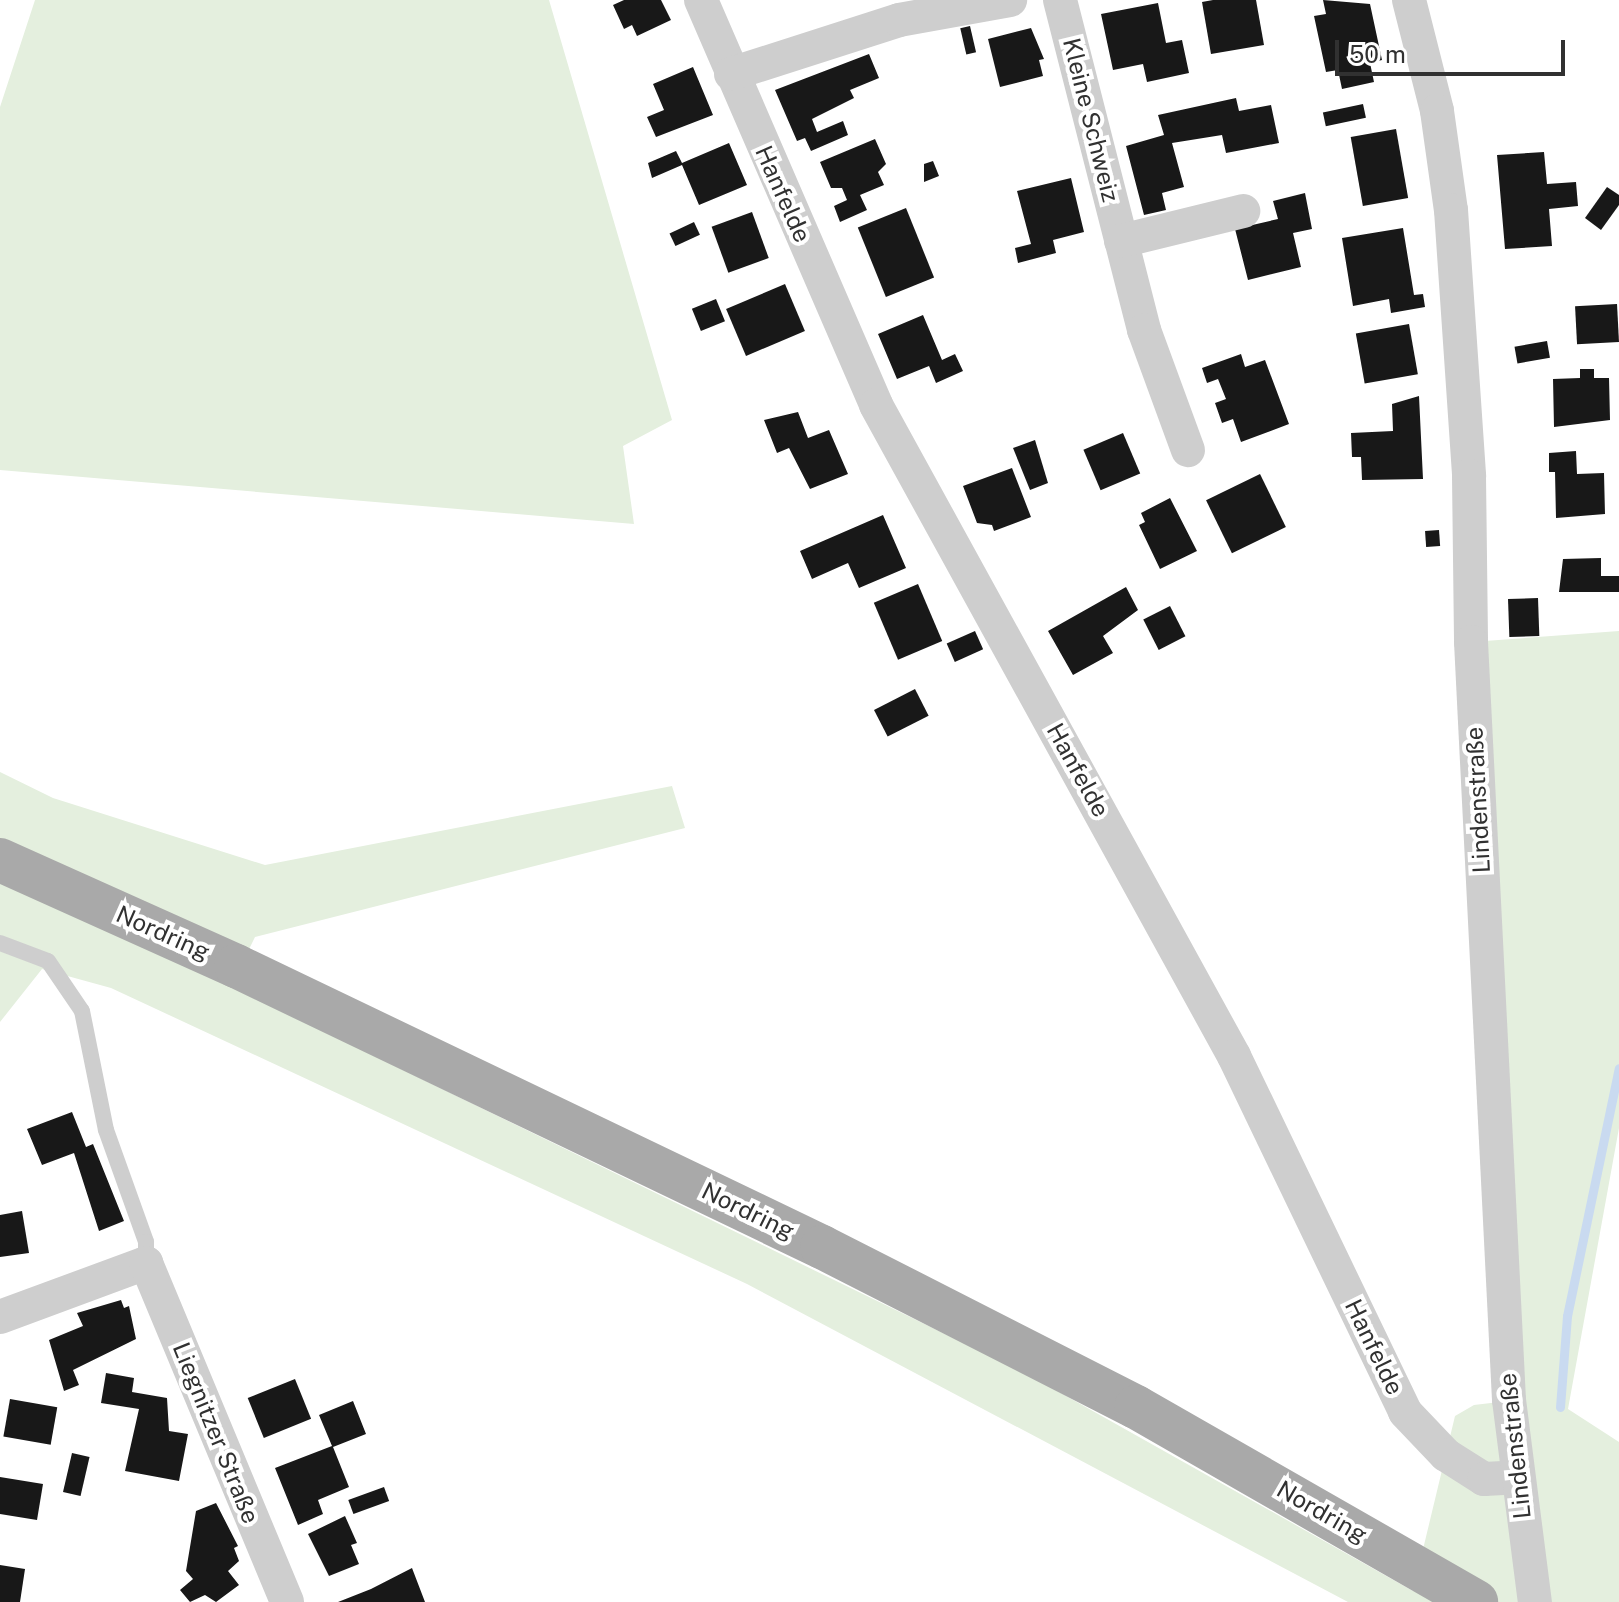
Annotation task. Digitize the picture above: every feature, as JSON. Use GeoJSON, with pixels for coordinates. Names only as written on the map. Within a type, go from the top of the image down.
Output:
{"type":"FeatureCollection","features":[{"type":"Feature","properties":{"kind":"main road","name":"Nordring"},"geometry":{"type":"LineString","coordinates":[[0,860],[236,966],[822,1247],[1136,1407],[1476,1602]]}},
{"type":"Feature","properties":{"kind":"street","name":"Hanfelde"},"geometry":{"type":"LineString","coordinates":[[701,0],[876,405],[1234,1056],[1405,1412],[1446,1455],[1484,1479],[1518,1477]]}},
{"type":"Feature","properties":{"kind":"street","name":"Kleine Schweiz"},"geometry":{"type":"LineString","coordinates":[[1060,0],[1144,330],[1188,450]]}},
{"type":"Feature","properties":{"kind":"street","name":"Lindenstraße"},"geometry":{"type":"LineString","coordinates":[[1409,0],[1437,111],[1451,210],[1469,476],[1491,1085],[1509,1400],[1535,1602]]}},
{"type":"Feature","properties":{"kind":"street"},"geometry":{"type":"LineString","coordinates":[[731,74],[899,20],[994,1]]}},
{"type":"Feature","properties":{"kind":"street"},"geometry":{"type":"LineString","coordinates":[[1121,241],[1243,211]]}},
{"type":"Feature","properties":{"kind":"street"},"geometry":{"type":"LineString","coordinates":[[0,1317],[146,1263]]}},
{"type":"Feature","properties":{"kind":"street","name":"Liegnitzer Straße"},"geometry":{"type":"LineString","coordinates":[[146,1263],[287,1602]]}},
{"type":"Feature","properties":{"kind":"lane"},"geometry":{"type":"LineString","coordinates":[[0,943],[48,961],[82,1011],[106,1130],[146,1242],[146,1263]]}},
{"type":"Feature","properties":{"kind":"green space"},"geometry":{"type":"Polygon","coordinates":[[[35,0],[549,0],[672,420],[623,446],[634,524],[0,470],[0,107],[35,0]]]}},
{"type":"Feature","properties":{"kind":"green space"},"geometry":{"type":"Polygon","coordinates":[[[1619,631],[1619,1128],[1568,1409],[1619,1442],[1619,1602],[1348,1602],[747,1284],[111,988],[42,969],[0,1022],[0,772],[53,798],[265,865],[672,786],[685,828],[255,937],[231,986],[1027,1374],[1413,1591],[1455,1416],[1474,1405],[1508,1401],[1471,642],[1619,631]]]}},
{"type":"Feature","properties":{"kind":"building"},"geometry":{"type":"Polygon","coordinates":[[[624,0],[661,0],[671,20],[637,36],[632,25],[624,29],[613,5],[624,0]]]}},
{"type":"Feature","properties":{"kind":"building"},"geometry":{"type":"Polygon","coordinates":[[[1256,0],[1264,45],[1211,54],[1202,2],[1256,0]]]}},
{"type":"Feature","properties":{"kind":"building"},"geometry":{"type":"Polygon","coordinates":[[[1323,0],[1370,4],[1382,60],[1370,63],[1374,82],[1342,89],[1338,70],[1326,72],[1314,16],[1326,14],[1323,0]]]}},
{"type":"Feature","properties":{"kind":"building"},"geometry":{"type":"Polygon","coordinates":[[[1158,3],[1166,43],[1182,40],[1189,73],[1147,82],[1143,64],[1113,70],[1101,14],[1158,3]]]}},
{"type":"Feature","properties":{"kind":"building"},"geometry":{"type":"Polygon","coordinates":[[[970,26],[976,52],[966,55],[960,28],[970,26]]]}},
{"type":"Feature","properties":{"kind":"building"},"geometry":{"type":"Polygon","coordinates":[[[1031,28],[1044,59],[1039,60],[1043,76],[1000,87],[988,39],[1031,28]]]}},
{"type":"Feature","properties":{"kind":"building"},"geometry":{"type":"Polygon","coordinates":[[[869,54],[879,78],[850,90],[854,98],[812,119],[817,132],[843,121],[848,135],[811,151],[805,138],[797,141],[775,90],[869,54]]]}},
{"type":"Feature","properties":{"kind":"building"},"geometry":{"type":"Polygon","coordinates":[[[693,67],[713,115],[656,137],[647,117],[664,110],[653,84],[693,67]]]}},
{"type":"Feature","properties":{"kind":"building"},"geometry":{"type":"Polygon","coordinates":[[[1236,98],[1239,111],[1271,105],[1279,143],[1226,153],[1222,135],[1172,143],[1184,187],[1162,193],[1166,210],[1144,215],[1126,146],[1164,135],[1158,115],[1236,98]]]}},
{"type":"Feature","properties":{"kind":"building"},"geometry":{"type":"Polygon","coordinates":[[[1363,104],[1366,118],[1326,126],[1323,113],[1363,104]]]}},
{"type":"Feature","properties":{"kind":"building"},"geometry":{"type":"Polygon","coordinates":[[[1396,129],[1408,198],[1363,206],[1351,137],[1396,129]]]}},
{"type":"Feature","properties":{"kind":"building"},"geometry":{"type":"Polygon","coordinates":[[[875,139],[886,164],[878,172],[884,185],[860,195],[867,210],[840,222],[834,206],[847,200],[842,188],[831,188],[820,162],[875,139]]]}},
{"type":"Feature","properties":{"kind":"building"},"geometry":{"type":"Polygon","coordinates":[[[729,143],[747,185],[699,205],[682,165],[652,178],[648,163],[676,151],[682,163],[729,143]]]}},
{"type":"Feature","properties":{"kind":"building"},"geometry":{"type":"Polygon","coordinates":[[[1544,152],[1547,184],[1576,182],[1578,206],[1549,209],[1552,246],[1505,249],[1497,155],[1544,152]]]}},
{"type":"Feature","properties":{"kind":"building"},"geometry":{"type":"Polygon","coordinates":[[[933,161],[939,176],[924,182],[924,164],[933,161]]]}},
{"type":"Feature","properties":{"kind":"building"},"geometry":{"type":"Polygon","coordinates":[[[1071,178],[1084,232],[1053,240],[1056,253],[1018,263],[1015,248],[1031,244],[1017,191],[1071,178]]]}},
{"type":"Feature","properties":{"kind":"building"},"geometry":{"type":"Polygon","coordinates":[[[1607,187],[1619,195],[1619,205],[1601,230],[1585,218],[1607,187]]]}},
{"type":"Feature","properties":{"kind":"building"},"geometry":{"type":"Polygon","coordinates":[[[1305,193],[1312,229],[1293,233],[1301,267],[1248,280],[1235,229],[1278,219],[1273,201],[1305,193]]]}},
{"type":"Feature","properties":{"kind":"building"},"geometry":{"type":"Polygon","coordinates":[[[906,208],[934,278],[886,297],[858,227],[906,208]]]}},
{"type":"Feature","properties":{"kind":"building"},"geometry":{"type":"Polygon","coordinates":[[[752,212],[769,258],[728,273],[712,227],[752,212]]]}},
{"type":"Feature","properties":{"kind":"building"},"geometry":{"type":"Polygon","coordinates":[[[694,222],[700,235],[675,246],[670,233],[694,222]]]}},
{"type":"Feature","properties":{"kind":"building"},"geometry":{"type":"Polygon","coordinates":[[[1403,228],[1414,295],[1423,294],[1425,307],[1391,313],[1389,299],[1353,306],[1342,238],[1403,228]]]}},
{"type":"Feature","properties":{"kind":"building"},"geometry":{"type":"Polygon","coordinates":[[[785,284],[805,331],[746,356],[726,309],[785,284]]]}},
{"type":"Feature","properties":{"kind":"building"},"geometry":{"type":"Polygon","coordinates":[[[716,299],[725,321],[701,331],[692,309],[716,299]]]}},
{"type":"Feature","properties":{"kind":"building"},"geometry":{"type":"Polygon","coordinates":[[[1617,304],[1619,342],[1577,344],[1575,306],[1617,304]]]}},
{"type":"Feature","properties":{"kind":"building"},"geometry":{"type":"Polygon","coordinates":[[[923,315],[942,360],[955,354],[963,371],[936,383],[929,366],[897,379],[878,334],[923,315]]]}},
{"type":"Feature","properties":{"kind":"building"},"geometry":{"type":"Polygon","coordinates":[[[1409,324],[1418,374],[1365,384],[1356,333],[1409,324]]]}},
{"type":"Feature","properties":{"kind":"building"},"geometry":{"type":"Polygon","coordinates":[[[1547,341],[1550,358],[1517,363],[1515,347],[1547,341]]]}},
{"type":"Feature","properties":{"kind":"building"},"geometry":{"type":"Polygon","coordinates":[[[1241,354],[1245,367],[1265,360],[1289,424],[1241,442],[1233,419],[1222,423],[1215,403],[1226,399],[1218,379],[1207,383],[1202,368],[1241,354]]]}},
{"type":"Feature","properties":{"kind":"building"},"geometry":{"type":"Polygon","coordinates":[[[1580,369],[1594,369],[1594,378],[1609,378],[1610,420],[1554,427],[1553,379],[1580,378],[1580,369]]]}},
{"type":"Feature","properties":{"kind":"building"},"geometry":{"type":"Polygon","coordinates":[[[1419,396],[1423,479],[1362,480],[1361,457],[1352,457],[1351,433],[1393,431],[1392,404],[1419,396]]]}},
{"type":"Feature","properties":{"kind":"building"},"geometry":{"type":"Polygon","coordinates":[[[798,412],[808,438],[829,430],[848,474],[810,489],[789,448],[777,453],[764,420],[798,412]]]}},
{"type":"Feature","properties":{"kind":"building"},"geometry":{"type":"Polygon","coordinates":[[[1123,433],[1140,474],[1101,490],[1083,450],[1123,433]]]}},
{"type":"Feature","properties":{"kind":"building"},"geometry":{"type":"Polygon","coordinates":[[[1035,440],[1048,483],[1030,490],[1013,448],[1035,440]]]}},
{"type":"Feature","properties":{"kind":"building"},"geometry":{"type":"Polygon","coordinates":[[[1576,451],[1577,474],[1604,473],[1605,514],[1556,518],[1555,472],[1549,472],[1549,453],[1576,451]]]}},
{"type":"Feature","properties":{"kind":"building"},"geometry":{"type":"Polygon","coordinates":[[[1012,468],[1031,517],[994,531],[992,525],[977,523],[963,486],[1012,468]]]}},
{"type":"Feature","properties":{"kind":"building"},"geometry":{"type":"Polygon","coordinates":[[[1260,474],[1286,527],[1232,553],[1206,500],[1260,474]]]}},
{"type":"Feature","properties":{"kind":"building"},"geometry":{"type":"Polygon","coordinates":[[[1170,498],[1197,551],[1160,569],[1139,525],[1145,522],[1141,513],[1170,498]]]}},
{"type":"Feature","properties":{"kind":"building"},"geometry":{"type":"Polygon","coordinates":[[[883,515],[906,568],[859,588],[848,563],[812,579],[800,551],[883,515]]]}},
{"type":"Feature","properties":{"kind":"building"},"geometry":{"type":"Polygon","coordinates":[[[1439,530],[1440,546],[1426,547],[1425,531],[1439,530]]]}},
{"type":"Feature","properties":{"kind":"building"},"geometry":{"type":"Polygon","coordinates":[[[1601,558],[1601,576],[1619,576],[1619,592],[1559,592],[1563,559],[1601,558]]]}},
{"type":"Feature","properties":{"kind":"building"},"geometry":{"type":"Polygon","coordinates":[[[918,584],[942,641],[898,660],[874,603],[918,584]]]}},
{"type":"Feature","properties":{"kind":"building"},"geometry":{"type":"Polygon","coordinates":[[[1126,587],[1138,610],[1103,636],[1113,653],[1073,675],[1048,631],[1126,587]]]}},
{"type":"Feature","properties":{"kind":"building"},"geometry":{"type":"Polygon","coordinates":[[[1538,598],[1539,636],[1509,637],[1508,599],[1538,598]]]}},
{"type":"Feature","properties":{"kind":"building"},"geometry":{"type":"Polygon","coordinates":[[[1170,606],[1185,636],[1159,650],[1143,620],[1170,606]]]}},
{"type":"Feature","properties":{"kind":"building"},"geometry":{"type":"Polygon","coordinates":[[[975,631],[983,649],[955,662],[947,644],[975,631]]]}},
{"type":"Feature","properties":{"kind":"building"},"geometry":{"type":"Polygon","coordinates":[[[915,689],[929,716],[888,737],[874,710],[915,689]]]}},
{"type":"Feature","properties":{"kind":"building"},"geometry":{"type":"Polygon","coordinates":[[[72,1112],[86,1147],[93,1144],[124,1221],[99,1231],[74,1153],[42,1165],[27,1129],[72,1112]]]}},
{"type":"Feature","properties":{"kind":"building"},"geometry":{"type":"Polygon","coordinates":[[[22,1211],[29,1253],[0,1257],[0,1215],[22,1211]]]}},
{"type":"Feature","properties":{"kind":"building"},"geometry":{"type":"Polygon","coordinates":[[[121,1300],[124,1308],[129,1306],[136,1339],[73,1370],[79,1385],[64,1391],[49,1340],[83,1326],[77,1313],[121,1300]]]}},
{"type":"Feature","properties":{"kind":"building"},"geometry":{"type":"Polygon","coordinates":[[[106,1373],[134,1378],[132,1392],[167,1398],[169,1431],[188,1434],[179,1481],[125,1471],[139,1409],[101,1403],[106,1373]]]}},
{"type":"Feature","properties":{"kind":"building"},"geometry":{"type":"Polygon","coordinates":[[[295,1379],[311,1419],[264,1438],[248,1398],[295,1379]]]}},
{"type":"Feature","properties":{"kind":"building"},"geometry":{"type":"Polygon","coordinates":[[[10,1399],[57,1407],[51,1445],[3,1436],[10,1399]]]}},
{"type":"Feature","properties":{"kind":"building"},"geometry":{"type":"Polygon","coordinates":[[[353,1401],[366,1434],[333,1447],[349,1487],[318,1500],[323,1514],[298,1525],[275,1468],[332,1446],[319,1415],[353,1401]]]}},
{"type":"Feature","properties":{"kind":"building"},"geometry":{"type":"Polygon","coordinates":[[[72,1453],[90,1457],[81,1496],[63,1492],[72,1453]]]}},
{"type":"Feature","properties":{"kind":"building"},"geometry":{"type":"Polygon","coordinates":[[[0,1477],[43,1484],[37,1520],[0,1514],[0,1477]]]}},
{"type":"Feature","properties":{"kind":"building"},"geometry":{"type":"Polygon","coordinates":[[[384,1487],[389,1501],[353,1514],[348,1500],[384,1487]]]}},
{"type":"Feature","properties":{"kind":"building"},"geometry":{"type":"Polygon","coordinates":[[[216,1503],[238,1546],[234,1548],[239,1561],[228,1571],[239,1585],[216,1602],[205,1595],[190,1602],[180,1590],[193,1579],[186,1571],[196,1511],[216,1503]]]}},
{"type":"Feature","properties":{"kind":"building"},"geometry":{"type":"Polygon","coordinates":[[[345,1516],[357,1543],[351,1545],[359,1564],[329,1576],[308,1534],[345,1516]]]}},
{"type":"Feature","properties":{"kind":"building"},"geometry":{"type":"Polygon","coordinates":[[[0,1565],[25,1569],[20,1602],[0,1602],[0,1565]]]}},
{"type":"Feature","properties":{"kind":"building"},"geometry":{"type":"Polygon","coordinates":[[[412,1568],[425,1602],[338,1602],[371,1589],[412,1568]]]}},
{"type":"Feature","properties":{"kind":"waterway"},"geometry":{"type":"LineString","coordinates":[[1560,1407],[1567,1316],[1619,1068]]}}]}
